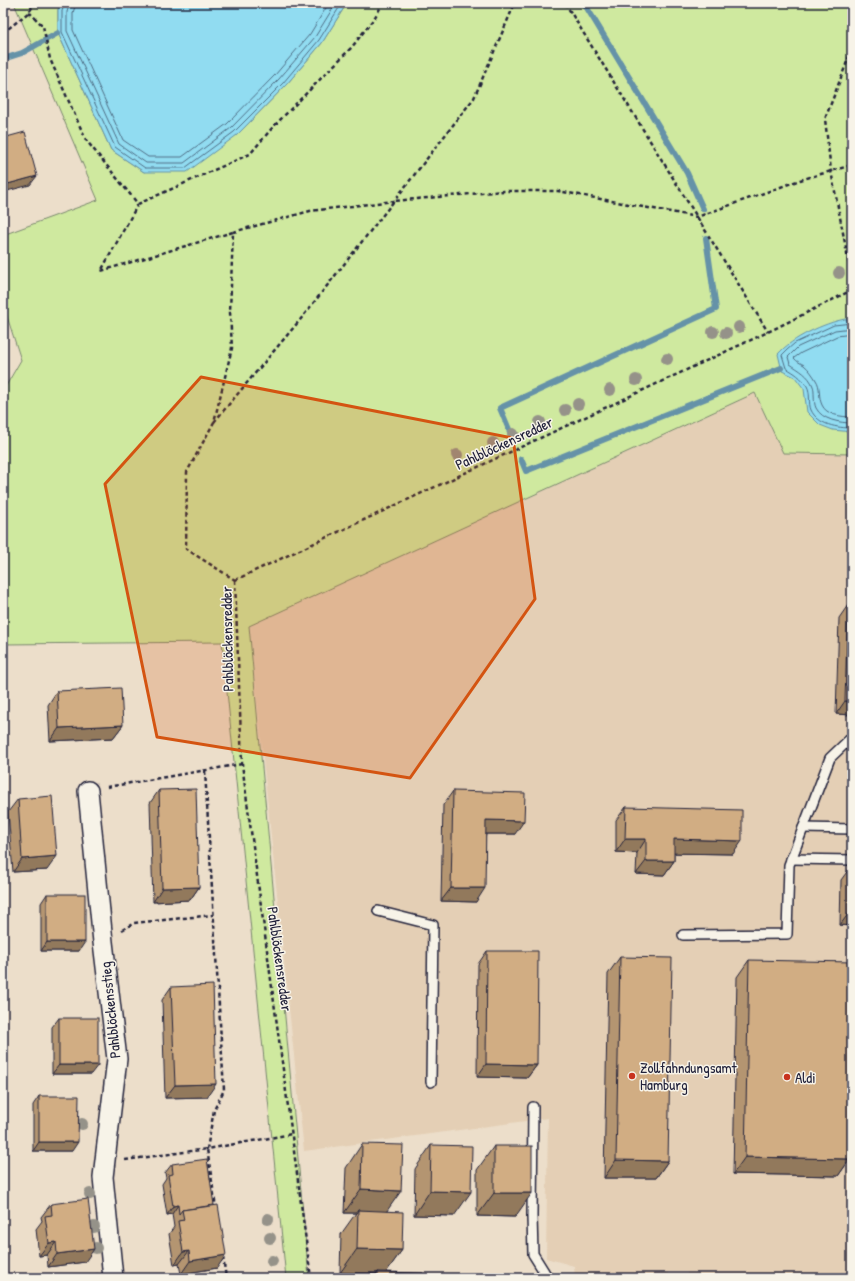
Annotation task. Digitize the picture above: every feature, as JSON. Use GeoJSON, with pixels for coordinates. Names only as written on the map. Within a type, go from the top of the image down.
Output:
{"type":"FeatureCollection","features":[{"type":"Feature","properties":{"kind":"street","name":"Pahlblöckensstieg"},"geometry":{"type":"LineString","coordinates":[[88,791],[103,942],[117,1059],[103,1177],[112,1278]]}},
{"type":"Feature","properties":{"kind":"lane"},"geometry":{"type":"LineString","coordinates":[[684,935],[787,934],[789,865],[830,758],[852,737]]}},
{"type":"Feature","properties":{"kind":"lane"},"geometry":{"type":"LineString","coordinates":[[803,828],[852,829]]}},
{"type":"Feature","properties":{"kind":"lane"},"geometry":{"type":"LineString","coordinates":[[791,859],[852,860]]}},
{"type":"Feature","properties":{"kind":"lane"},"geometry":{"type":"LineString","coordinates":[[378,911],[433,925],[431,1082]]}},
{"type":"Feature","properties":{"kind":"lane"},"geometry":{"type":"LineString","coordinates":[[534,1107],[532,1216],[533,1254],[548,1278]]}},
{"type":"Feature","properties":{"kind":"path"},"geometry":{"type":"LineString","coordinates":[[3,32],[29,12],[35,3]]}},
{"type":"Feature","properties":{"kind":"path"},"geometry":{"type":"LineString","coordinates":[[383,3],[375,17],[352,47],[273,127],[250,154],[138,204],[101,272],[310,211],[394,201],[504,191],[558,191],[697,217],[800,180],[852,166]]}},
{"type":"Feature","properties":{"kind":"path"},"geometry":{"type":"LineString","coordinates":[[235,580],[186,549],[187,472],[214,422],[300,320],[474,98],[514,3]]}},
{"type":"Feature","properties":{"kind":"path"},"geometry":{"type":"LineString","coordinates":[[565,3],[768,332]]}},
{"type":"Feature","properties":{"kind":"path"},"geometry":{"type":"LineString","coordinates":[[29,12],[43,26],[50,59],[86,140],[138,204]]}},
{"type":"Feature","properties":{"kind":"path"},"geometry":{"type":"LineString","coordinates":[[852,49],[824,119],[831,171],[852,279]]}},
{"type":"Feature","properties":{"kind":"path"},"geometry":{"type":"LineString","coordinates":[[214,422],[232,348],[230,312],[234,232]]}},
{"type":"Feature","properties":{"kind":"path","name":"Pahlblöckensredder"},"geometry":{"type":"LineString","coordinates":[[311,1278],[242,764],[235,580],[768,332],[852,290]]}},
{"type":"Feature","properties":{"kind":"path"},"geometry":{"type":"LineString","coordinates":[[88,791],[242,764]]}},
{"type":"Feature","properties":{"kind":"path"},"geometry":{"type":"LineString","coordinates":[[205,771],[224,1090],[214,1110],[207,1149],[216,1210]]}},
{"type":"Feature","properties":{"kind":"path"},"geometry":{"type":"LineString","coordinates":[[103,942],[134,923],[213,915]]}},
{"type":"Feature","properties":{"kind":"path"},"geometry":{"type":"LineString","coordinates":[[105,1162],[207,1149],[292,1134]]}},
{"type":"Feature","properties":{"kind":"path"},"geometry":{"type":"LineString","coordinates":[[223,1255],[226,1278]]}},
{"type":"Feature","properties":{"kind":"highlighted area"},"geometry":{"type":"Polygon","coordinates":[[[201,377],[513,438],[535,599],[410,778],[157,737],[105,484],[201,377]]]}},
{"type":"Feature","properties":{"kind":"shaded area"},"geometry":{"type":"Polygon","coordinates":[[[755,393],[783,453],[852,454],[852,1278],[687,1278],[687,1272],[668,1272],[667,1278],[575,1278],[574,1266],[546,1258],[548,1118],[304,1151],[249,626],[755,393]]]}},
{"type":"Feature","properties":{"kind":"green space"},"geometry":{"type":"Polygon","coordinates":[[[14,3],[61,3],[58,10],[58,33],[111,150],[144,172],[237,135],[286,85],[322,43],[347,3],[852,3],[852,454],[783,453],[755,393],[249,626],[309,1278],[286,1278],[222,642],[3,644],[3,391],[21,360],[3,304],[3,235],[98,200],[14,3]]]}},
{"type":"Feature","properties":{"kind":"water"},"geometry":{"type":"Polygon","coordinates":[[[61,3],[347,3],[322,43],[286,85],[237,135],[187,172],[144,172],[111,150],[58,33],[58,9],[61,3]]]}},
{"type":"Feature","properties":{"kind":"water"},"geometry":{"type":"Polygon","coordinates":[[[845,319],[852,319],[852,432],[833,430],[820,425],[807,412],[804,389],[795,377],[782,371],[778,354],[791,342],[809,332],[845,319]]]}},
{"type":"Feature","properties":{"kind":"building"},"geometry":{"type":"Polygon","coordinates":[[[25,132],[37,176],[4,185],[3,138],[25,132]]]}},
{"type":"Feature","properties":{"kind":"building"},"geometry":{"type":"Polygon","coordinates":[[[848,605],[852,605],[852,701],[845,701],[848,605]]]}},
{"type":"Feature","properties":{"kind":"building"},"geometry":{"type":"Polygon","coordinates":[[[121,688],[123,725],[59,728],[57,691],[121,688]]]}},
{"type":"Feature","properties":{"kind":"building"},"geometry":{"type":"Polygon","coordinates":[[[196,789],[199,887],[162,888],[159,790],[196,789]]]}},
{"type":"Feature","properties":{"kind":"building"},"geometry":{"type":"Polygon","coordinates":[[[453,791],[525,793],[524,821],[486,820],[485,888],[451,888],[453,791]]]}},
{"type":"Feature","properties":{"kind":"building"},"geometry":{"type":"Polygon","coordinates":[[[52,796],[57,856],[22,859],[18,799],[52,796]]]}},
{"type":"Feature","properties":{"kind":"building"},"geometry":{"type":"Polygon","coordinates":[[[626,807],[742,810],[742,841],[674,839],[674,861],[646,861],[646,839],[625,839],[626,807]]]}},
{"type":"Feature","properties":{"kind":"building"},"geometry":{"type":"Polygon","coordinates":[[[47,894],[85,894],[85,942],[47,942],[47,894]]]}},
{"type":"Feature","properties":{"kind":"building"},"geometry":{"type":"Polygon","coordinates":[[[487,951],[538,951],[537,1065],[486,1064],[487,951]]]}},
{"type":"Feature","properties":{"kind":"building","name":"Zollfahndungsamt Hamburg"},"geometry":{"type":"Polygon","coordinates":[[[620,957],[672,958],[668,1161],[616,1160],[620,957]]]}},
{"type":"Feature","properties":{"kind":"building","name":"Aldi"},"geometry":{"type":"Polygon","coordinates":[[[749,960],[852,962],[850,1159],[745,1157],[749,960]]]}},
{"type":"Feature","properties":{"kind":"building"},"geometry":{"type":"Polygon","coordinates":[[[213,985],[216,1084],[175,1085],[171,987],[213,985]]]}},
{"type":"Feature","properties":{"kind":"building"},"geometry":{"type":"Polygon","coordinates":[[[59,1018],[98,1018],[98,1065],[59,1065],[59,1018]]]}},
{"type":"Feature","properties":{"kind":"building"},"geometry":{"type":"Polygon","coordinates":[[[39,1096],[79,1096],[78,1142],[39,1142],[39,1096]]]}},
{"type":"Feature","properties":{"kind":"building"},"geometry":{"type":"Polygon","coordinates":[[[362,1144],[403,1145],[401,1191],[361,1189],[362,1144]]]}},
{"type":"Feature","properties":{"kind":"building"},"geometry":{"type":"Polygon","coordinates":[[[431,1145],[472,1146],[471,1192],[430,1191],[431,1145]]]}},
{"type":"Feature","properties":{"kind":"building"},"geometry":{"type":"Polygon","coordinates":[[[494,1146],[532,1146],[532,1193],[494,1193],[494,1146]]]}},
{"type":"Feature","properties":{"kind":"building"},"geometry":{"type":"Polygon","coordinates":[[[207,1159],[214,1205],[182,1210],[179,1214],[178,1205],[173,1206],[168,1175],[173,1174],[172,1164],[207,1159]]]}},
{"type":"Feature","properties":{"kind":"building"},"geometry":{"type":"Polygon","coordinates":[[[88,1199],[94,1249],[57,1254],[56,1242],[49,1243],[45,1216],[52,1215],[51,1204],[88,1199]]]}},
{"type":"Feature","properties":{"kind":"building"},"geometry":{"type":"Polygon","coordinates":[[[218,1205],[226,1255],[190,1261],[189,1251],[183,1252],[178,1221],[184,1220],[182,1210],[218,1205]]]}},
{"type":"Feature","properties":{"kind":"building"},"geometry":{"type":"Polygon","coordinates":[[[358,1210],[403,1212],[402,1250],[357,1249],[358,1210]]]}},
{"type":"Feature","properties":{"kind":"building"},"geometry":{"type":"Polygon","coordinates":[[[378,1272],[423,1273],[423,1278],[378,1278],[378,1272]]]}},
{"type":"Feature","properties":{"kind":"building"},"geometry":{"type":"Polygon","coordinates":[[[98,1274],[98,1278],[76,1278],[98,1274]]]}},
{"type":"Feature","properties":{"kind":"waterway"},"geometry":{"type":"LineString","coordinates":[[584,3],[687,173],[703,209]]}},
{"type":"Feature","properties":{"kind":"waterway"},"geometry":{"type":"LineString","coordinates":[[3,59],[22,53],[58,33]]}},
{"type":"Feature","properties":{"kind":"waterway"},"geometry":{"type":"LineString","coordinates":[[513,439],[500,408],[716,309],[706,238]]}},
{"type":"Feature","properties":{"kind":"waterway"},"geometry":{"type":"LineString","coordinates":[[521,459],[526,471],[781,368]]}},
{"type":"Feature","properties":{"kind":"place","name":"Zollfahndungsamt Hamburg"},"geometry":{"type":"Point","coordinates":[632,1076]}},
{"type":"Feature","properties":{"kind":"place","name":"Aldi"},"geometry":{"type":"Point","coordinates":[787,1077]}}]}
